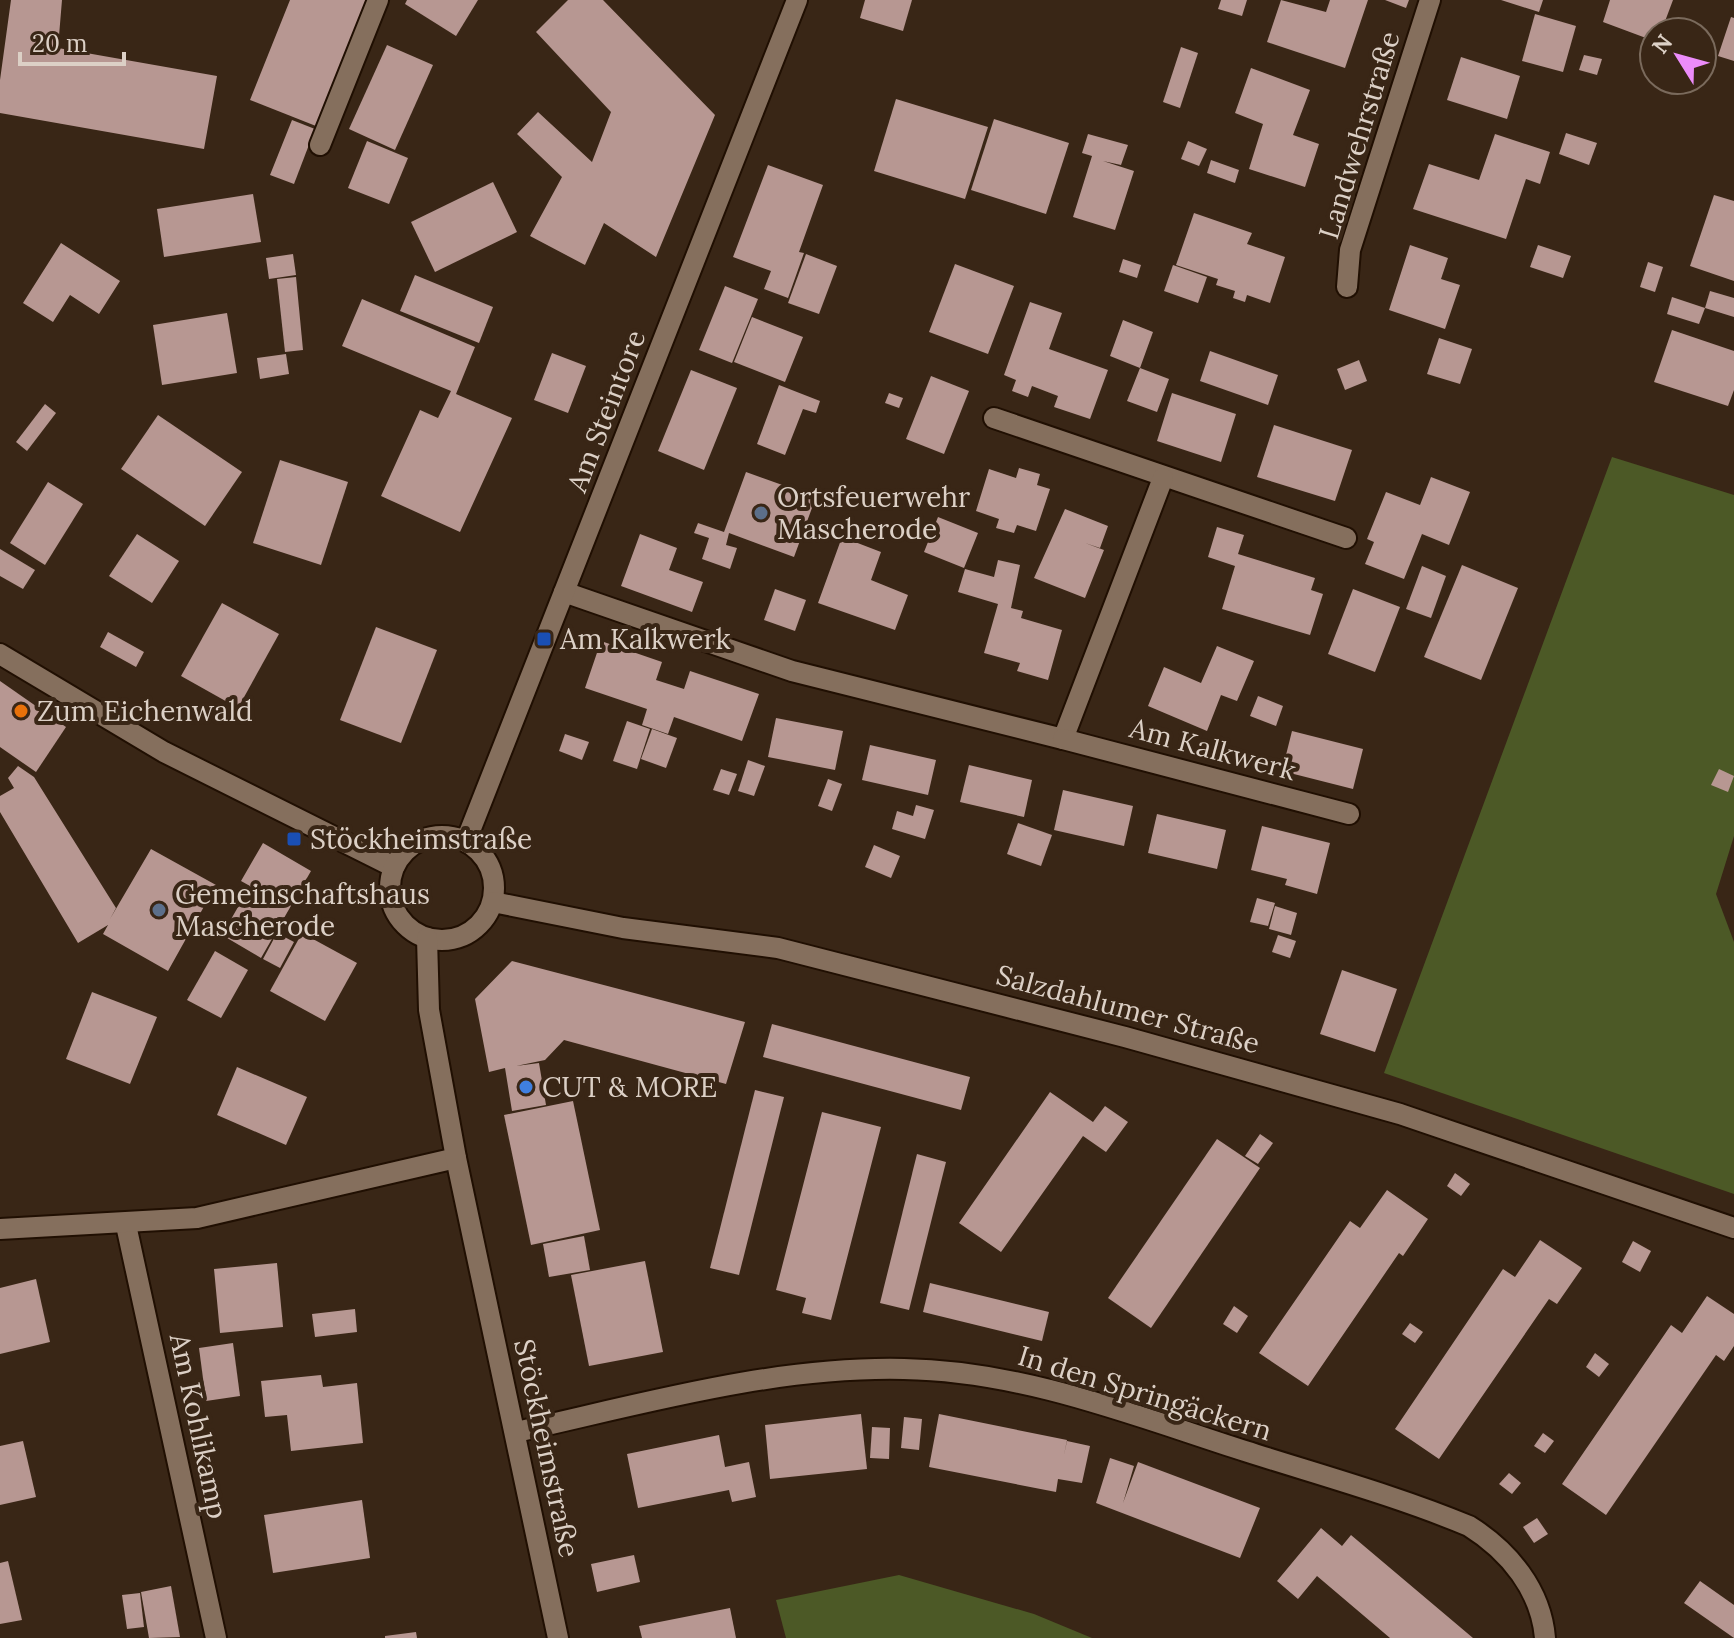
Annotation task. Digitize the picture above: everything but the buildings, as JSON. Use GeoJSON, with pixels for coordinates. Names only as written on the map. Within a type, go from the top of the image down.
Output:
{"type":"FeatureCollection","features":[{"type":"Feature","properties":{"kind":"street"},"geometry":{"type":"LineString","coordinates":[[320,145],[378,0]]}},
{"type":"Feature","properties":{"kind":"street","name":"Am Steintore"},"geometry":{"type":"LineString","coordinates":[[466,841],[797,0]]}},
{"type":"Feature","properties":{"kind":"street","name":"Landwehrstraße"},"geometry":{"type":"LineString","coordinates":[[1347,287],[1350,250],[1430,0]]}},
{"type":"Feature","properties":{"kind":"street"},"geometry":{"type":"LineString","coordinates":[[994,418],[1346,538]]}},
{"type":"Feature","properties":{"kind":"street"},"geometry":{"type":"LineString","coordinates":[[1063,739],[1163,478]]}},
{"type":"Feature","properties":{"kind":"street","name":"Am Kalkwerk"},"geometry":{"type":"LineString","coordinates":[[564,592],[792,671],[1349,814]]}},
{"type":"Feature","properties":{"kind":"street"},"geometry":{"type":"LineString","coordinates":[[0,654],[164,752],[394,867]]}},
{"type":"Feature","properties":{"kind":"street"},"geometry":{"type":"LineString","coordinates":[[438,836],[466,841],[487,860],[493,874],[493,902],[474,930],[443,941],[411,930],[399,918],[391,893],[394,867],[402,855],[424,839],[438,836]]}},
{"type":"Feature","properties":{"kind":"street","name":"Salzdahlumer Straße"},"geometry":{"type":"LineString","coordinates":[[493,902],[623,928],[778,948],[1125,1037],[1400,1114],[1734,1228]]}},
{"type":"Feature","properties":{"kind":"street","name":"Stöckheimstraße"},"geometry":{"type":"LineString","coordinates":[[427,938],[429,1010],[456,1158],[558,1638]]}},
{"type":"Feature","properties":{"kind":"street"},"geometry":{"type":"LineString","coordinates":[[0,1229],[126,1225],[197,1218],[456,1158]]}},
{"type":"Feature","properties":{"kind":"street","name":"Am Kohlikamp"},"geometry":{"type":"LineString","coordinates":[[126,1225],[216,1638]]}},
{"type":"Feature","properties":{"kind":"street","name":"In den Springäckern"},"geometry":{"type":"LineString","coordinates":[[516,1432],[692,1394],[792,1377],[858,1370],[943,1370],[1034,1384],[1469,1526],[1502,1550],[1524,1577],[1544,1621],[1545,1638]]}},
{"type":"Feature","properties":{"kind":"green space"},"geometry":{"type":"Polygon","coordinates":[[[1612,457],[1734,495],[1734,836],[1716,894],[1734,942],[1734,1194],[1384,1073],[1612,457]]]}},
{"type":"Feature","properties":{"kind":"green space"},"geometry":{"type":"Polygon","coordinates":[[[899,1575],[1034,1614],[1092,1638],[786,1638],[776,1600],[899,1575]]]}},
{"type":"Feature","properties":{"kind":"place","name":"Ortsfeuerwehr Mascherode"},"geometry":{"type":"Point","coordinates":[761,513]}},
{"type":"Feature","properties":{"kind":"place","name":"Am Kalkwerk"},"geometry":{"type":"Point","coordinates":[544,639]}},
{"type":"Feature","properties":{"kind":"place","name":"Zum Eichenwald"},"geometry":{"type":"Point","coordinates":[21,711]}},
{"type":"Feature","properties":{"kind":"place","name":"Stöckheimstraße"},"geometry":{"type":"Point","coordinates":[294,839]}},
{"type":"Feature","properties":{"kind":"place","name":"Gemeinschaftshaus Mascherode"},"geometry":{"type":"Point","coordinates":[159,910]}},
{"type":"Feature","properties":{"kind":"place","name":"CUT & MORE"},"geometry":{"type":"Point","coordinates":[526,1087]}}]}
